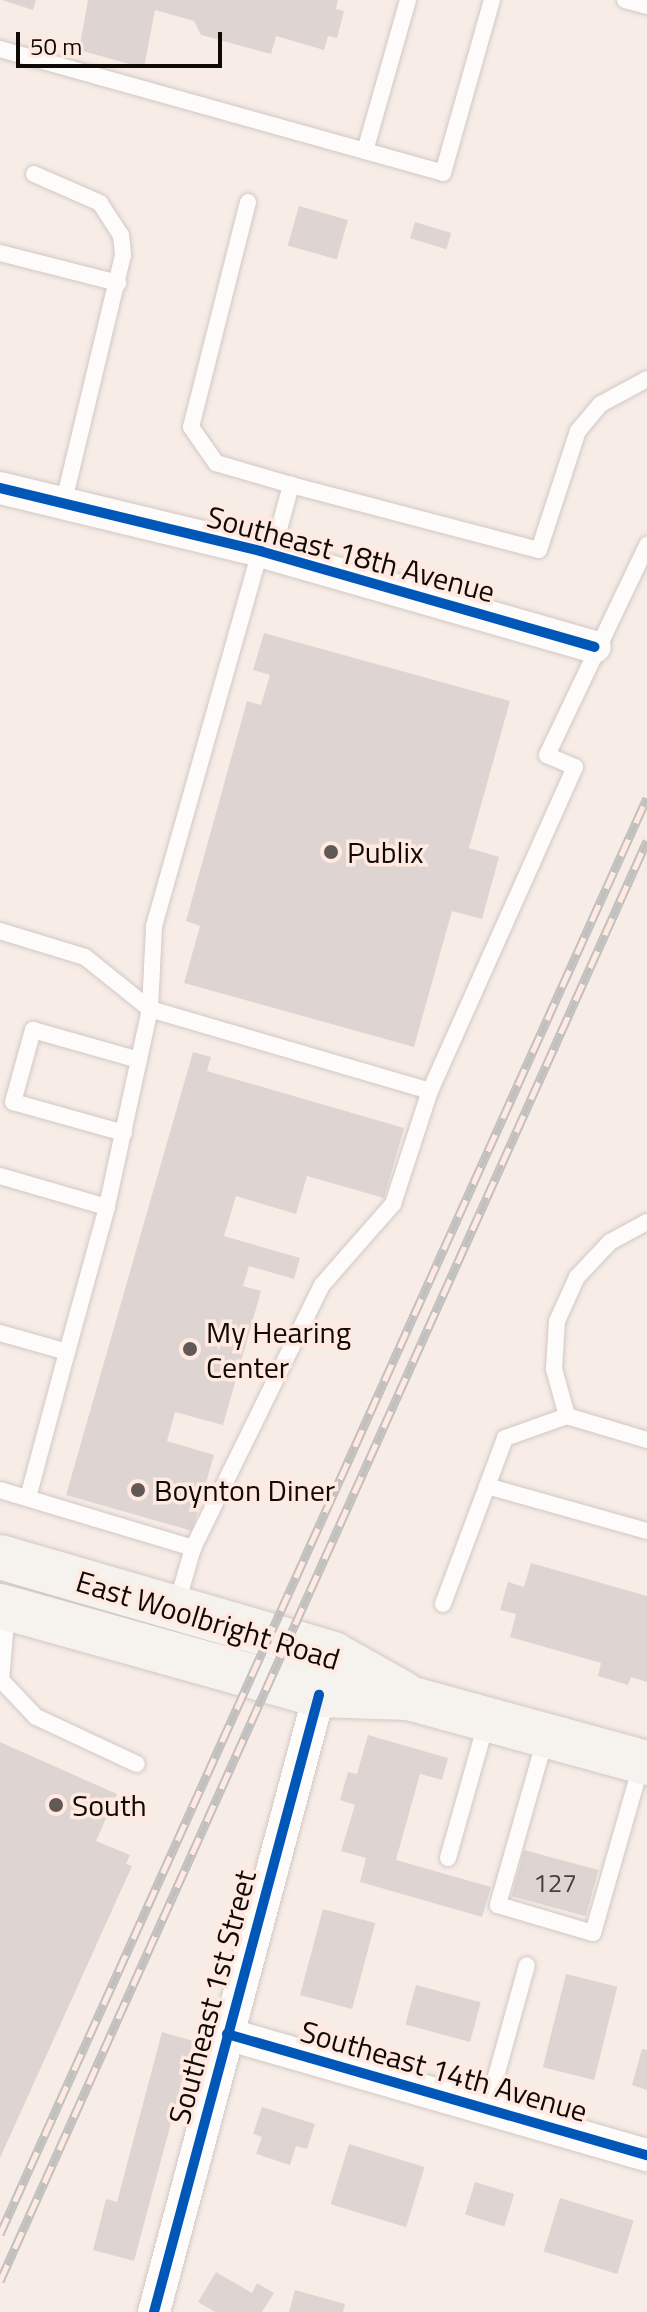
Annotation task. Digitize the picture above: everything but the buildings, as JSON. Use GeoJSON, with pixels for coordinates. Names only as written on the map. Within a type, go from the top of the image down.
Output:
{"type":"FeatureCollection","features":[{"type":"Feature","properties":{"kind":"main road","name":"East Woolbright Road"},"geometry":{"type":"LineString","coordinates":[[0,1557],[333,1654],[409,1698]]}},
{"type":"Feature","properties":{"kind":"main road","name":"East Woolbright Road"},"geometry":{"type":"LineString","coordinates":[[4,1607],[319,1695],[409,1698],[644,1762]]}},
{"type":"Feature","properties":{"kind":"street","name":"Southeast 18th Avenue"},"geometry":{"type":"LineString","coordinates":[[0,488],[266,553],[595,647]]}},
{"type":"Feature","properties":{"kind":"street","name":"Southeast 1st Street"},"geometry":{"type":"LineString","coordinates":[[154,2312],[319,1695]]}},
{"type":"Feature","properties":{"kind":"street","name":"Southeast 14th Avenue"},"geometry":{"type":"LineString","coordinates":[[227,2034],[647,2155]]}},
{"type":"Feature","properties":{"kind":"lane"},"geometry":{"type":"LineString","coordinates":[[365,151],[408,0]]}},
{"type":"Feature","properties":{"kind":"lane"},"geometry":{"type":"LineString","coordinates":[[0,49],[443,173],[492,0]]}},
{"type":"Feature","properties":{"kind":"lane"},"geometry":{"type":"LineString","coordinates":[[625,0],[647,6]]}},
{"type":"Feature","properties":{"kind":"lane"},"geometry":{"type":"LineString","coordinates":[[34,174],[84,191],[112,217],[123,255],[63,505]]}},
{"type":"Feature","properties":{"kind":"lane"},"geometry":{"type":"LineString","coordinates":[[248,202],[191,427],[216,463],[539,550],[578,431],[601,404],[647,379]]}},
{"type":"Feature","properties":{"kind":"lane"},"geometry":{"type":"LineString","coordinates":[[0,253],[118,283]]}},
{"type":"Feature","properties":{"kind":"lane"},"geometry":{"type":"LineString","coordinates":[[28,1498],[124,1133],[150,1009],[154,926],[266,553],[291,485]]}},
{"type":"Feature","properties":{"kind":"lane"},"geometry":{"type":"LineString","coordinates":[[176,1608],[193,1548],[322,1285],[393,1204],[430,1091],[575,767],[547,755],[595,647],[647,545]]}},
{"type":"Feature","properties":{"kind":"lane"},"geometry":{"type":"LineString","coordinates":[[0,931],[85,957],[150,1009],[430,1091]]}},
{"type":"Feature","properties":{"kind":"lane"},"geometry":{"type":"LineString","coordinates":[[124,1133],[13,1102],[33,1030],[139,1060]]}},
{"type":"Feature","properties":{"kind":"lane"},"geometry":{"type":"LineString","coordinates":[[0,1176],[107,1207]]}},
{"type":"Feature","properties":{"kind":"lane"},"geometry":{"type":"LineString","coordinates":[[567,1416],[554,1369],[557,1321],[577,1277],[610,1242],[647,1222]]}},
{"type":"Feature","properties":{"kind":"lane"},"geometry":{"type":"LineString","coordinates":[[0,1333],[67,1352]]}},
{"type":"Feature","properties":{"kind":"lane"},"geometry":{"type":"LineString","coordinates":[[443,1604],[505,1438],[567,1416],[647,1440]]}},
{"type":"Feature","properties":{"kind":"lane"},"geometry":{"type":"LineString","coordinates":[[487,1486],[647,1531]]}},
{"type":"Feature","properties":{"kind":"lane"},"geometry":{"type":"LineString","coordinates":[[0,1490],[193,1548]]}},
{"type":"Feature","properties":{"kind":"lane"},"geometry":{"type":"LineString","coordinates":[[4,1607],[1,1680],[36,1717],[137,1764]]}},
{"type":"Feature","properties":{"kind":"lane"},"geometry":{"type":"LineString","coordinates":[[448,1858],[487,1719]]}},
{"type":"Feature","properties":{"kind":"lane"},"geometry":{"type":"LineString","coordinates":[[547,1735],[498,1905],[593,1933],[644,1762]]}},
{"type":"Feature","properties":{"kind":"lane"},"geometry":{"type":"LineString","coordinates":[[487,2109],[527,1965]]}},
{"type":"Feature","properties":{"kind":"railway"},"geometry":{"type":"LineString","coordinates":[[0,2234],[647,798]]}},
{"type":"Feature","properties":{"kind":"railway"},"geometry":{"type":"LineString","coordinates":[[0,2281],[647,841]]}},
{"type":"Feature","properties":{"kind":"cycle path"},"geometry":{"type":"LineString","coordinates":[[0,488],[260,551],[595,647]]}},
{"type":"Feature","properties":{"kind":"cycle path"},"geometry":{"type":"LineString","coordinates":[[154,2312],[319,1695]]}},
{"type":"Feature","properties":{"kind":"cycle path"},"geometry":{"type":"LineString","coordinates":[[227,2034],[647,2155]]}},
{"type":"Feature","properties":{"kind":"place","name":"Publix"},"geometry":{"type":"Point","coordinates":[331,852]}},
{"type":"Feature","properties":{"kind":"place","name":"My Hearing Center"},"geometry":{"type":"Point","coordinates":[190,1349]}},
{"type":"Feature","properties":{"kind":"place","name":"Boynton Diner"},"geometry":{"type":"Point","coordinates":[138,1490]}},
{"type":"Feature","properties":{"kind":"place","name":"South"},"geometry":{"type":"Point","coordinates":[56,1805]}}]}
